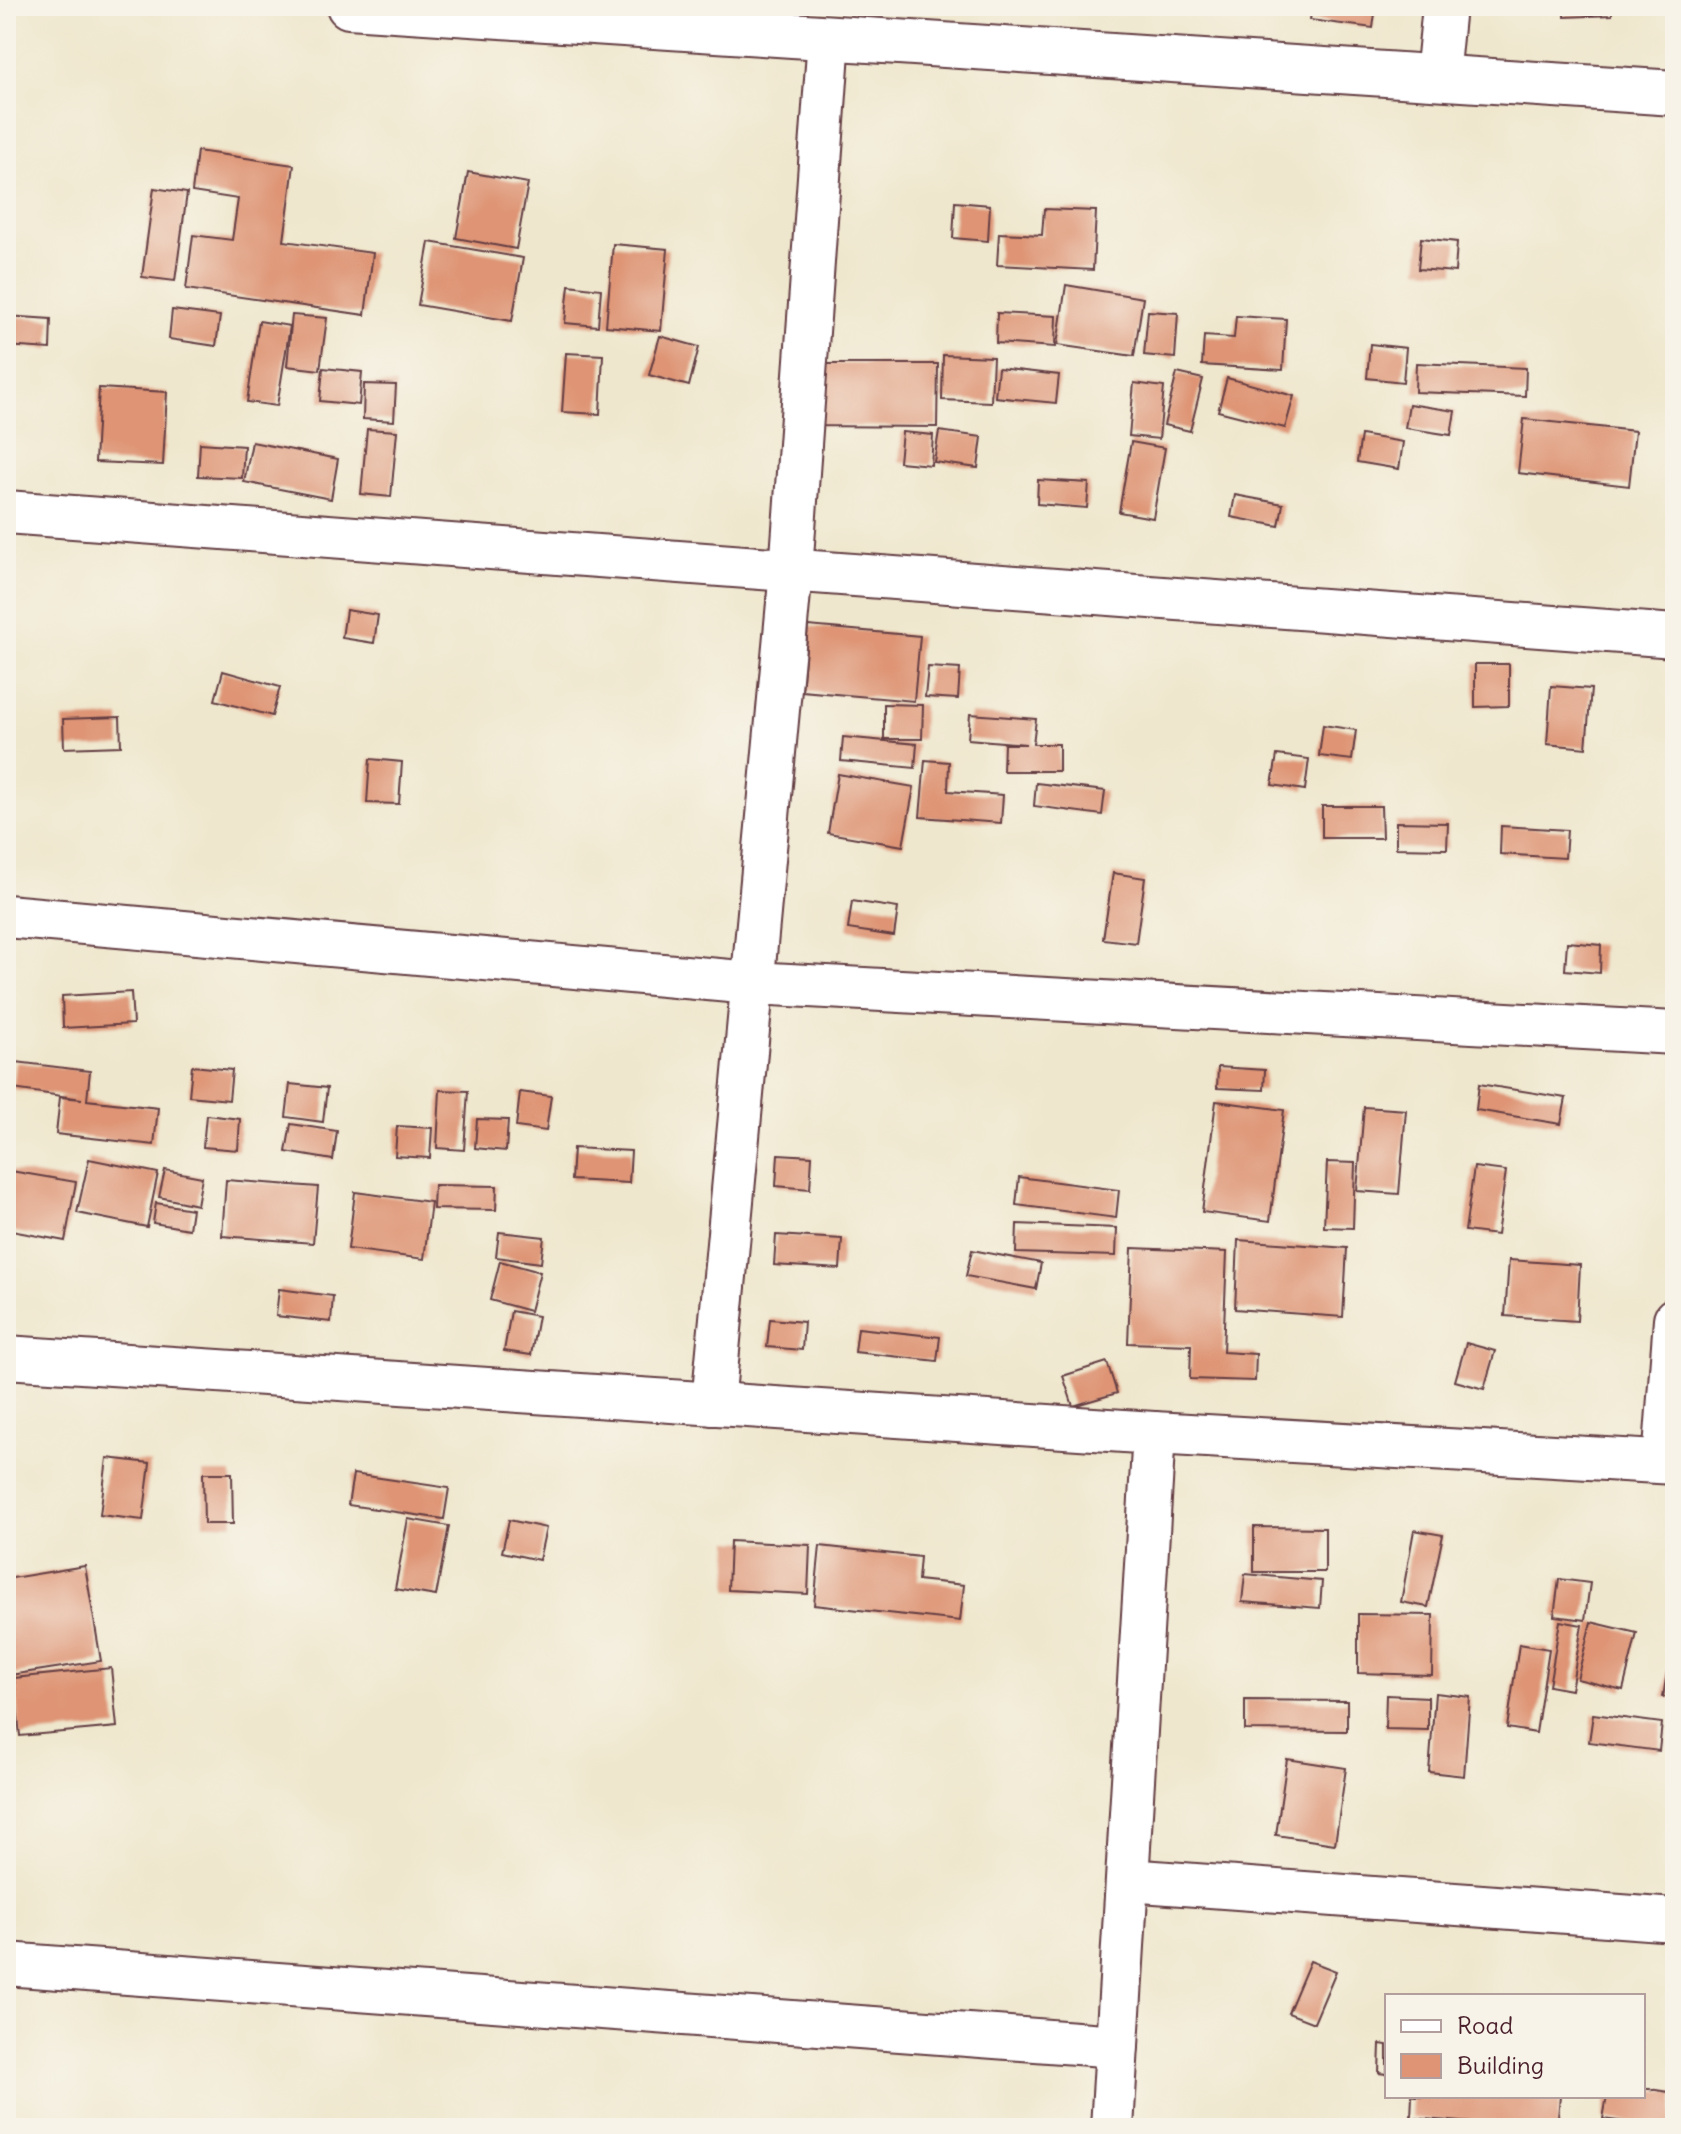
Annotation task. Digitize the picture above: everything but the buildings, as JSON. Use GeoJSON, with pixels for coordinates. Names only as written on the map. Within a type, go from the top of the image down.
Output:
{"type":"FeatureCollection","features":[{"type":"Feature","properties":{"kind":"street"},"geometry":{"type":"LineString","coordinates":[[349,6],[475,10],[829,37],[1675,93]]}},
{"type":"Feature","properties":{"kind":"street"},"geometry":{"type":"LineString","coordinates":[[1437,77],[1444,6]]}},
{"type":"Feature","properties":{"kind":"street"},"geometry":{"type":"LineString","coordinates":[[713,1404],[791,571],[829,37]]}},
{"type":"Feature","properties":{"kind":"street"},"geometry":{"type":"LineString","coordinates":[[6,512],[1675,636]]}},
{"type":"Feature","properties":{"kind":"street"},"geometry":{"type":"LineString","coordinates":[[6,916],[752,983],[1675,1033]]}},
{"type":"Feature","properties":{"kind":"street"},"geometry":{"type":"LineString","coordinates":[[6,1357],[1154,1433],[1670,1462],[1675,1319]]}},
{"type":"Feature","properties":{"kind":"street"},"geometry":{"type":"LineString","coordinates":[[1112,2128],[1154,1433]]}},
{"type":"Feature","properties":{"kind":"street"},"geometry":{"type":"LineString","coordinates":[[1128,1880],[1675,1920]]}},
{"type":"Feature","properties":{"kind":"street"},"geometry":{"type":"LineString","coordinates":[[6,1964],[1117,2046]]}}]}
